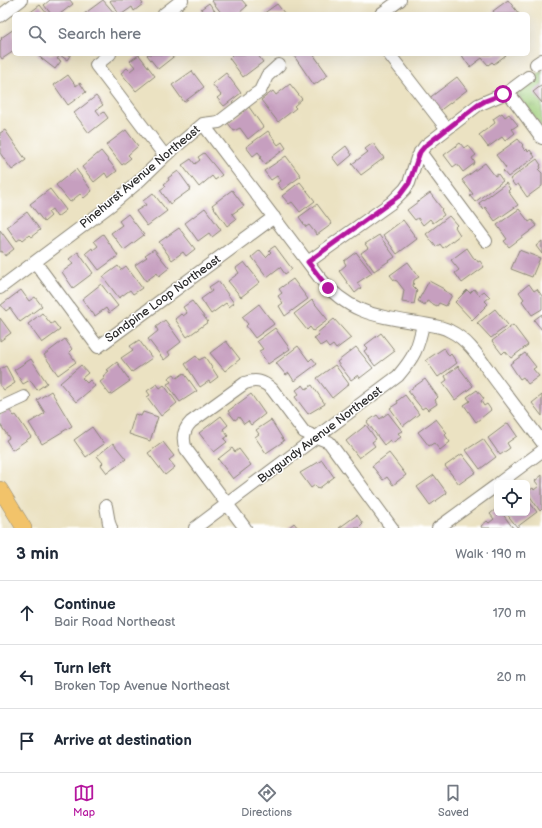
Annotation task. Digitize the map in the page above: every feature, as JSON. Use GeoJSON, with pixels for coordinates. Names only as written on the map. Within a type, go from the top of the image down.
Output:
{"type":"FeatureCollection","features":[{"type":"Feature","properties":{"kind":"main road"},"geometry":{"type":"LineString","coordinates":[[0,489],[24,528]]}},
{"type":"Feature","properties":{"kind":"street"},"geometry":{"type":"LineString","coordinates":[[0,16],[21,0]]}},
{"type":"Feature","properties":{"kind":"street"},"geometry":{"type":"LineString","coordinates":[[167,12],[182,0]]}},
{"type":"Feature","properties":{"kind":"street"},"geometry":{"type":"LineString","coordinates":[[384,12],[400,0]]}},
{"type":"Feature","properties":{"kind":"street"},"geometry":{"type":"LineString","coordinates":[[107,56],[96,65],[165,156]]}},
{"type":"Feature","properties":{"kind":"street"},"geometry":{"type":"LineString","coordinates":[[390,56],[446,130]]}},
{"type":"Feature","properties":{"kind":"street"},"geometry":{"type":"LineString","coordinates":[[279,65],[267,76],[260,91],[219,122],[204,124],[308,262],[336,296],[348,304],[379,317],[438,326],[450,330],[466,342],[542,442]]}},
{"type":"Feature","properties":{"kind":"street"},"geometry":{"type":"LineString","coordinates":[[308,262],[400,195],[409,183],[420,152],[425,146],[478,105],[508,92],[528,77]]}},
{"type":"Feature","properties":{"kind":"street"},"geometry":{"type":"LineString","coordinates":[[508,92],[542,138]]}},
{"type":"Feature","properties":{"kind":"street","name":"Pinehurst Avenue Northeast"},"geometry":{"type":"LineString","coordinates":[[0,288],[111,205],[165,156],[204,124]]}},
{"type":"Feature","properties":{"kind":"street"},"geometry":{"type":"LineString","coordinates":[[420,152],[486,240]]}},
{"type":"Feature","properties":{"kind":"street","name":"Sandpine Loop Northeast"},"geometry":{"type":"LineString","coordinates":[[35,262],[98,347],[274,217]]}},
{"type":"Feature","properties":{"kind":"street","name":"Burgundy Avenue Northeast"},"geometry":{"type":"LineString","coordinates":[[195,528],[398,376],[410,362],[418,346],[423,324]]}},
{"type":"Feature","properties":{"kind":"street"},"geometry":{"type":"LineString","coordinates":[[245,528],[186,449],[183,442],[186,428],[191,422],[245,383],[253,380],[265,383],[272,389],[304,432],[329,442],[392,528]]}},
{"type":"Feature","properties":{"kind":"street"},"geometry":{"type":"LineString","coordinates":[[0,408],[24,397]]}},
{"type":"Feature","properties":{"kind":"street"},"geometry":{"type":"LineString","coordinates":[[503,480],[542,451]]}},
{"type":"Feature","properties":{"kind":"street"},"geometry":{"type":"LineString","coordinates":[[438,528],[494,487]]}},
{"type":"Feature","properties":{"kind":"street"},"geometry":{"type":"LineString","coordinates":[[106,506],[109,523],[112,528]]}},
{"type":"Feature","properties":{"kind":"green space"},"geometry":{"type":"Polygon","coordinates":[[[542,71],[542,127],[515,91],[542,71]]]}},
{"type":"Feature","properties":{"kind":"building"},"geometry":{"type":"Polygon","coordinates":[[[50,0],[70,0],[73,4],[63,12],[49,12],[44,5],[50,0]]]}},
{"type":"Feature","properties":{"kind":"building"},"geometry":{"type":"Polygon","coordinates":[[[103,0],[113,12],[87,12],[103,0]]]}},
{"type":"Feature","properties":{"kind":"building"},"geometry":{"type":"Polygon","coordinates":[[[140,0],[143,4],[134,11],[132,7],[125,12],[118,12],[110,1],[140,0]]]}},
{"type":"Feature","properties":{"kind":"building"},"geometry":{"type":"Polygon","coordinates":[[[242,0],[247,6],[240,12],[220,12],[212,1],[242,0]]]}},
{"type":"Feature","properties":{"kind":"building"},"geometry":{"type":"Polygon","coordinates":[[[508,0],[517,12],[494,12],[508,0]]]}},
{"type":"Feature","properties":{"kind":"building"},"geometry":{"type":"Polygon","coordinates":[[[209,3],[216,12],[203,12],[201,9],[209,3]]]}},
{"type":"Feature","properties":{"kind":"building"},"geometry":{"type":"Polygon","coordinates":[[[277,4],[283,12],[266,12],[277,4]]]}},
{"type":"Feature","properties":{"kind":"building"},"geometry":{"type":"Polygon","coordinates":[[[40,5],[45,12],[31,12],[40,5]]]}},
{"type":"Feature","properties":{"kind":"building"},"geometry":{"type":"Polygon","coordinates":[[[12,30],[12,52],[2,59],[0,56],[1,38],[12,30]]]}},
{"type":"Feature","properties":{"kind":"building"},"geometry":{"type":"Polygon","coordinates":[[[38,56],[59,56],[57,59],[61,61],[55,69],[38,56]]]}},
{"type":"Feature","properties":{"kind":"building"},"geometry":{"type":"Polygon","coordinates":[[[61,56],[70,56],[67,60],[61,56]]]}},
{"type":"Feature","properties":{"kind":"building"},"geometry":{"type":"Polygon","coordinates":[[[140,56],[155,76],[136,91],[121,73],[127,68],[130,71],[135,67],[130,61],[140,56]]]}},
{"type":"Feature","properties":{"kind":"building"},"geometry":{"type":"Polygon","coordinates":[[[148,56],[174,56],[158,69],[148,56]]]}},
{"type":"Feature","properties":{"kind":"building"},"geometry":{"type":"Polygon","coordinates":[[[231,56],[258,56],[263,62],[243,77],[229,58],[231,56]]]}},
{"type":"Feature","properties":{"kind":"building"},"geometry":{"type":"Polygon","coordinates":[[[294,56],[314,56],[328,75],[314,85],[294,56]]]}},
{"type":"Feature","properties":{"kind":"building"},"geometry":{"type":"Polygon","coordinates":[[[462,56],[505,56],[494,64],[492,62],[488,65],[482,58],[470,67],[462,56]]]}},
{"type":"Feature","properties":{"kind":"building"},"geometry":{"type":"Polygon","coordinates":[[[192,71],[204,87],[184,102],[172,85],[192,71]]]}},
{"type":"Feature","properties":{"kind":"building"},"geometry":{"type":"Polygon","coordinates":[[[226,73],[241,93],[224,106],[217,98],[221,95],[212,84],[226,73]]]}},
{"type":"Feature","properties":{"kind":"building"},"geometry":{"type":"Polygon","coordinates":[[[68,75],[76,86],[80,83],[86,92],[68,105],[54,85],[68,75]]]}},
{"type":"Feature","properties":{"kind":"building"},"geometry":{"type":"Polygon","coordinates":[[[457,77],[467,90],[438,112],[428,99],[457,77]]]}},
{"type":"Feature","properties":{"kind":"building"},"geometry":{"type":"Polygon","coordinates":[[[290,84],[302,99],[294,106],[296,108],[278,122],[261,100],[273,91],[276,95],[290,84]]]}},
{"type":"Feature","properties":{"kind":"building"},"geometry":{"type":"Polygon","coordinates":[[[542,85],[542,103],[533,92],[542,85]]]}},
{"type":"Feature","properties":{"kind":"building"},"geometry":{"type":"Polygon","coordinates":[[[96,96],[103,105],[96,110],[100,115],[104,112],[108,118],[89,133],[74,113],[96,96]]]}},
{"type":"Feature","properties":{"kind":"building"},"geometry":{"type":"Polygon","coordinates":[[[249,107],[263,127],[248,139],[240,128],[234,131],[228,123],[249,107]]]}},
{"type":"Feature","properties":{"kind":"building"},"geometry":{"type":"Polygon","coordinates":[[[502,113],[505,117],[509,114],[518,125],[512,129],[515,133],[505,141],[502,137],[488,147],[479,135],[495,123],[493,119],[502,113]]]}},
{"type":"Feature","properties":{"kind":"building"},"geometry":{"type":"Polygon","coordinates":[[[5,130],[26,160],[12,170],[0,153],[0,133],[5,130]]]}},
{"type":"Feature","properties":{"kind":"building"},"geometry":{"type":"Polygon","coordinates":[[[126,130],[138,146],[128,155],[131,158],[122,165],[106,145],[126,130]]]}},
{"type":"Feature","properties":{"kind":"building"},"geometry":{"type":"Polygon","coordinates":[[[268,131],[278,145],[282,142],[286,148],[265,164],[260,158],[262,157],[258,152],[253,156],[246,147],[268,131]]]}},
{"type":"Feature","properties":{"kind":"building"},"geometry":{"type":"Polygon","coordinates":[[[518,139],[523,145],[522,146],[525,151],[527,149],[528,152],[530,150],[535,157],[508,177],[503,171],[506,168],[496,155],[518,139]]]}},
{"type":"Feature","properties":{"kind":"building"},"geometry":{"type":"Polygon","coordinates":[[[373,143],[384,158],[361,175],[352,164],[368,152],[365,149],[373,143]]]}},
{"type":"Feature","properties":{"kind":"building"},"geometry":{"type":"Polygon","coordinates":[[[460,143],[464,148],[468,145],[476,155],[472,158],[475,163],[463,172],[457,164],[453,167],[444,155],[460,143]]]}},
{"type":"Feature","properties":{"kind":"building"},"geometry":{"type":"Polygon","coordinates":[[[346,146],[352,155],[339,166],[332,157],[346,146]]]}},
{"type":"Feature","properties":{"kind":"building"},"geometry":{"type":"Polygon","coordinates":[[[101,151],[117,171],[108,178],[105,173],[94,182],[82,167],[101,151]]]}},
{"type":"Feature","properties":{"kind":"building"},"geometry":{"type":"Polygon","coordinates":[[[204,153],[222,175],[215,180],[212,176],[199,187],[182,165],[191,159],[195,164],[200,160],[198,157],[204,153]]]}},
{"type":"Feature","properties":{"kind":"building"},"geometry":{"type":"Polygon","coordinates":[[[286,156],[301,176],[282,190],[277,183],[281,181],[277,176],[271,180],[264,171],[286,156]]]}},
{"type":"Feature","properties":{"kind":"building"},"geometry":{"type":"Polygon","coordinates":[[[537,159],[541,165],[539,170],[542,173],[542,186],[527,197],[518,184],[515,186],[510,179],[537,159]]]}},
{"type":"Feature","properties":{"kind":"building"},"geometry":{"type":"Polygon","coordinates":[[[485,163],[495,176],[498,174],[503,181],[475,202],[470,196],[473,194],[462,180],[485,163]]]}},
{"type":"Feature","properties":{"kind":"building"},"geometry":{"type":"Polygon","coordinates":[[[76,169],[92,191],[84,198],[80,194],[70,202],[56,185],[76,169]]]}},
{"type":"Feature","properties":{"kind":"building"},"geometry":{"type":"Polygon","coordinates":[[[178,171],[191,189],[170,204],[160,190],[166,186],[164,184],[169,180],[168,178],[178,171]]]}},
{"type":"Feature","properties":{"kind":"building"},"geometry":{"type":"Polygon","coordinates":[[[300,182],[315,201],[300,212],[292,202],[289,204],[282,196],[300,182]]]}},
{"type":"Feature","properties":{"kind":"building"},"geometry":{"type":"Polygon","coordinates":[[[506,183],[510,189],[508,191],[518,205],[495,221],[485,207],[483,209],[479,203],[506,183]]]}},
{"type":"Feature","properties":{"kind":"building"},"geometry":{"type":"Polygon","coordinates":[[[50,189],[66,210],[57,217],[52,209],[48,212],[51,216],[44,222],[30,204],[50,189]]]}},
{"type":"Feature","properties":{"kind":"building"},"geometry":{"type":"Polygon","coordinates":[[[232,190],[244,206],[232,214],[236,219],[227,226],[212,205],[232,190]]]}},
{"type":"Feature","properties":{"kind":"building"},"geometry":{"type":"Polygon","coordinates":[[[153,193],[167,211],[147,226],[136,211],[146,205],[143,201],[153,193]]]}},
{"type":"Feature","properties":{"kind":"building"},"geometry":{"type":"Polygon","coordinates":[[[430,193],[442,209],[441,210],[444,215],[433,223],[430,219],[423,225],[418,218],[415,220],[407,210],[430,193]]]}},
{"type":"Feature","properties":{"kind":"building"},"geometry":{"type":"Polygon","coordinates":[[[317,204],[332,224],[317,235],[309,225],[306,227],[299,217],[317,204]]]}},
{"type":"Feature","properties":{"kind":"building"},"geometry":{"type":"Polygon","coordinates":[[[205,208],[221,230],[212,237],[209,233],[198,241],[185,223],[205,208]]]}},
{"type":"Feature","properties":{"kind":"building"},"geometry":{"type":"Polygon","coordinates":[[[519,209],[529,222],[532,220],[537,226],[509,247],[504,241],[507,239],[497,225],[519,209]]]}},
{"type":"Feature","properties":{"kind":"building"},"geometry":{"type":"Polygon","coordinates":[[[27,212],[40,230],[31,237],[29,235],[23,240],[21,238],[17,241],[7,227],[27,212]]]}},
{"type":"Feature","properties":{"kind":"building"},"geometry":{"type":"Polygon","coordinates":[[[128,214],[144,235],[124,250],[111,233],[122,225],[119,221],[128,214]]]}},
{"type":"Feature","properties":{"kind":"building"},"geometry":{"type":"Polygon","coordinates":[[[449,216],[457,225],[455,227],[460,235],[443,248],[440,244],[436,247],[426,234],[449,216]]]}},
{"type":"Feature","properties":{"kind":"building"},"geometry":{"type":"Polygon","coordinates":[[[403,220],[417,239],[397,254],[383,235],[403,220]]]}},
{"type":"Feature","properties":{"kind":"building"},"geometry":{"type":"Polygon","coordinates":[[[179,228],[195,249],[186,256],[183,252],[172,260],[159,242],[179,228]]]}},
{"type":"Feature","properties":{"kind":"building"},"geometry":{"type":"Polygon","coordinates":[[[0,230],[14,249],[5,256],[2,251],[0,252],[0,230]]]}},
{"type":"Feature","properties":{"kind":"building"},"geometry":{"type":"Polygon","coordinates":[[[103,234],[118,256],[99,270],[86,253],[92,248],[93,250],[98,246],[94,241],[103,234]]]}},
{"type":"Feature","properties":{"kind":"building"},"geometry":{"type":"Polygon","coordinates":[[[379,235],[395,257],[374,271],[361,253],[368,248],[365,244],[379,235]]]}},
{"type":"Feature","properties":{"kind":"building"},"geometry":{"type":"Polygon","coordinates":[[[542,241],[542,254],[536,246],[542,241]]]}},
{"type":"Feature","properties":{"kind":"building"},"geometry":{"type":"Polygon","coordinates":[[[275,246],[292,269],[285,274],[280,267],[267,277],[252,257],[260,250],[266,257],[271,252],[269,250],[275,246]]]}},
{"type":"Feature","properties":{"kind":"building"},"geometry":{"type":"Polygon","coordinates":[[[467,248],[475,260],[476,259],[478,262],[480,261],[484,267],[462,283],[455,273],[459,270],[451,260],[467,248]]]}},
{"type":"Feature","properties":{"kind":"building"},"geometry":{"type":"Polygon","coordinates":[[[154,249],[169,268],[159,276],[157,273],[146,281],[135,265],[147,257],[145,255],[154,249]]]}},
{"type":"Feature","properties":{"kind":"building"},"geometry":{"type":"Polygon","coordinates":[[[519,250],[540,258],[532,277],[511,269],[519,250]]]}},
{"type":"Feature","properties":{"kind":"building"},"geometry":{"type":"Polygon","coordinates":[[[78,252],[93,273],[73,288],[62,272],[73,264],[69,259],[78,252]]]}},
{"type":"Feature","properties":{"kind":"building"},"geometry":{"type":"Polygon","coordinates":[[[356,252],[372,273],[357,283],[361,288],[355,293],[339,271],[346,265],[344,261],[356,252]]]}},
{"type":"Feature","properties":{"kind":"building"},"geometry":{"type":"Polygon","coordinates":[[[244,262],[260,282],[241,297],[228,281],[239,273],[236,268],[244,262]]]}},
{"type":"Feature","properties":{"kind":"building"},"geometry":{"type":"Polygon","coordinates":[[[408,262],[419,277],[414,280],[413,286],[417,290],[414,304],[402,302],[404,290],[390,275],[408,262]]]}},
{"type":"Feature","properties":{"kind":"building"},"geometry":{"type":"Polygon","coordinates":[[[118,266],[121,270],[126,266],[142,288],[133,294],[130,290],[119,298],[103,277],[118,266]]]}},
{"type":"Feature","properties":{"kind":"building"},"geometry":{"type":"Polygon","coordinates":[[[293,279],[308,299],[285,316],[279,306],[283,303],[278,296],[282,293],[279,289],[293,279]]]}},
{"type":"Feature","properties":{"kind":"building"},"geometry":{"type":"Polygon","coordinates":[[[218,281],[234,303],[229,307],[226,303],[211,314],[201,299],[212,291],[209,287],[218,281]]]}},
{"type":"Feature","properties":{"kind":"building"},"geometry":{"type":"Polygon","coordinates":[[[429,281],[452,295],[446,306],[439,303],[437,306],[427,301],[425,305],[418,301],[429,281]]]}},
{"type":"Feature","properties":{"kind":"building"},"geometry":{"type":"Polygon","coordinates":[[[101,284],[118,306],[109,313],[106,308],[95,316],[82,299],[101,284]]]}},
{"type":"Feature","properties":{"kind":"building"},"geometry":{"type":"Polygon","coordinates":[[[529,284],[534,291],[537,289],[542,296],[542,309],[532,315],[522,301],[524,299],[519,292],[529,284]]]}},
{"type":"Feature","properties":{"kind":"building"},"geometry":{"type":"Polygon","coordinates":[[[474,289],[479,295],[484,291],[490,297],[485,301],[488,304],[472,320],[455,302],[467,290],[470,293],[474,289]]]}},
{"type":"Feature","properties":{"kind":"building"},"geometry":{"type":"Polygon","coordinates":[[[21,290],[29,301],[35,297],[42,306],[20,322],[10,308],[6,311],[1,305],[21,290]]]}},
{"type":"Feature","properties":{"kind":"building"},"geometry":{"type":"Polygon","coordinates":[[[312,300],[328,320],[313,331],[310,327],[307,330],[294,314],[312,300]]]}},
{"type":"Feature","properties":{"kind":"building"},"geometry":{"type":"Polygon","coordinates":[[[192,301],[208,322],[187,337],[175,319],[181,314],[183,316],[187,313],[183,307],[192,301]]]}},
{"type":"Feature","properties":{"kind":"building"},"geometry":{"type":"Polygon","coordinates":[[[259,304],[274,324],[255,338],[246,326],[248,324],[242,317],[259,304]]]}},
{"type":"Feature","properties":{"kind":"building"},"geometry":{"type":"Polygon","coordinates":[[[495,309],[508,325],[491,338],[477,323],[495,309]]]}},
{"type":"Feature","properties":{"kind":"building"},"geometry":{"type":"Polygon","coordinates":[[[42,313],[51,324],[54,322],[60,330],[42,343],[28,324],[42,313]]]}},
{"type":"Feature","properties":{"kind":"building"},"geometry":{"type":"Polygon","coordinates":[[[542,314],[542,330],[534,320],[542,314]]]}},
{"type":"Feature","properties":{"kind":"building"},"geometry":{"type":"Polygon","coordinates":[[[0,318],[11,333],[0,341],[0,318]]]}},
{"type":"Feature","properties":{"kind":"building"},"geometry":{"type":"Polygon","coordinates":[[[334,319],[351,338],[336,349],[333,345],[329,348],[325,343],[320,346],[314,338],[319,335],[317,333],[334,319]]]}},
{"type":"Feature","properties":{"kind":"building"},"geometry":{"type":"Polygon","coordinates":[[[165,320],[181,342],[168,352],[170,355],[164,360],[148,339],[158,331],[156,327],[165,320]]]}},
{"type":"Feature","properties":{"kind":"building"},"geometry":{"type":"Polygon","coordinates":[[[513,325],[528,345],[511,358],[505,351],[502,354],[492,341],[513,325]]]}},
{"type":"Feature","properties":{"kind":"building"},"geometry":{"type":"Polygon","coordinates":[[[275,328],[290,349],[268,364],[259,351],[263,349],[257,341],[275,328]]]}},
{"type":"Feature","properties":{"kind":"building"},"geometry":{"type":"Polygon","coordinates":[[[381,333],[395,351],[375,366],[364,351],[368,348],[365,345],[381,333]]]}},
{"type":"Feature","properties":{"kind":"building"},"geometry":{"type":"Polygon","coordinates":[[[65,339],[72,349],[69,352],[76,362],[58,375],[44,355],[65,339]]]}},
{"type":"Feature","properties":{"kind":"building"},"geometry":{"type":"Polygon","coordinates":[[[139,340],[152,358],[132,372],[121,358],[133,350],[130,346],[139,340]]]}},
{"type":"Feature","properties":{"kind":"building"},"geometry":{"type":"Polygon","coordinates":[[[226,341],[240,359],[225,371],[210,353],[226,341]]]}},
{"type":"Feature","properties":{"kind":"building"},"geometry":{"type":"Polygon","coordinates":[[[298,346],[309,361],[312,358],[317,364],[294,381],[289,373],[286,375],[276,363],[298,346]]]}},
{"type":"Feature","properties":{"kind":"building"},"geometry":{"type":"Polygon","coordinates":[[[356,347],[373,368],[360,378],[358,375],[351,380],[337,362],[356,347]]]}},
{"type":"Feature","properties":{"kind":"building"},"geometry":{"type":"Polygon","coordinates":[[[444,348],[449,356],[451,354],[457,363],[438,377],[426,360],[444,348]]]}},
{"type":"Feature","properties":{"kind":"building"},"geometry":{"type":"Polygon","coordinates":[[[525,353],[536,367],[533,369],[539,376],[528,384],[523,377],[520,379],[510,364],[525,353]]]}},
{"type":"Feature","properties":{"kind":"building"},"geometry":{"type":"Polygon","coordinates":[[[196,356],[199,360],[205,357],[218,377],[210,383],[209,381],[200,387],[185,364],[196,356]]]}},
{"type":"Feature","properties":{"kind":"building"},"geometry":{"type":"Polygon","coordinates":[[[31,359],[47,383],[37,390],[30,380],[23,384],[14,370],[31,359]]]}},
{"type":"Feature","properties":{"kind":"building"},"geometry":{"type":"Polygon","coordinates":[[[117,362],[130,381],[110,395],[100,382],[105,378],[103,376],[109,371],[107,370],[117,362]]]}},
{"type":"Feature","properties":{"kind":"building"},"geometry":{"type":"Polygon","coordinates":[[[81,365],[88,373],[82,378],[87,383],[90,380],[95,386],[76,402],[60,383],[81,365]]]}},
{"type":"Feature","properties":{"kind":"building"},"geometry":{"type":"Polygon","coordinates":[[[335,365],[349,384],[332,398],[317,378],[335,365]]]}},
{"type":"Feature","properties":{"kind":"building"},"geometry":{"type":"Polygon","coordinates":[[[6,366],[15,383],[4,390],[0,386],[0,369],[6,366]]]}},
{"type":"Feature","properties":{"kind":"building"},"geometry":{"type":"Polygon","coordinates":[[[458,366],[473,386],[455,400],[443,383],[447,380],[445,376],[458,366]]]}},
{"type":"Feature","properties":{"kind":"building"},"geometry":{"type":"Polygon","coordinates":[[[184,373],[197,391],[180,402],[167,384],[171,382],[168,378],[174,374],[177,378],[184,373]]]}},
{"type":"Feature","properties":{"kind":"building"},"geometry":{"type":"Polygon","coordinates":[[[425,379],[438,397],[435,400],[437,404],[428,410],[425,407],[422,409],[408,391],[425,379]]]}},
{"type":"Feature","properties":{"kind":"building"},"geometry":{"type":"Polygon","coordinates":[[[157,384],[160,388],[164,385],[177,403],[161,416],[147,397],[150,395],[147,391],[157,384]]]}},
{"type":"Feature","properties":{"kind":"building"},"geometry":{"type":"Polygon","coordinates":[[[303,385],[306,389],[312,385],[325,404],[308,414],[295,397],[299,394],[296,390],[303,385]]]}},
{"type":"Feature","properties":{"kind":"building"},"geometry":{"type":"Polygon","coordinates":[[[477,390],[484,399],[481,401],[484,406],[487,404],[491,410],[476,422],[464,405],[470,401],[467,397],[477,390]]]}},
{"type":"Feature","properties":{"kind":"building"},"geometry":{"type":"Polygon","coordinates":[[[51,391],[72,426],[42,444],[29,423],[45,413],[37,400],[51,391]]]}},
{"type":"Feature","properties":{"kind":"building"},"geometry":{"type":"Polygon","coordinates":[[[251,394],[265,414],[251,425],[248,421],[244,424],[239,417],[235,420],[228,411],[251,394]]]}},
{"type":"Feature","properties":{"kind":"building"},"geometry":{"type":"Polygon","coordinates":[[[405,395],[419,414],[403,426],[390,408],[398,403],[397,401],[405,395]]]}},
{"type":"Feature","properties":{"kind":"building"},"geometry":{"type":"Polygon","coordinates":[[[542,395],[542,416],[532,403],[542,395]]]}},
{"type":"Feature","properties":{"kind":"building"},"geometry":{"type":"Polygon","coordinates":[[[8,409],[14,416],[16,415],[31,437],[12,450],[6,440],[9,438],[0,424],[0,415],[8,409]]]}},
{"type":"Feature","properties":{"kind":"building"},"geometry":{"type":"Polygon","coordinates":[[[143,412],[158,417],[150,441],[129,434],[135,414],[141,416],[143,412]]]}},
{"type":"Feature","properties":{"kind":"building"},"geometry":{"type":"Polygon","coordinates":[[[388,413],[402,431],[398,433],[401,437],[392,443],[390,440],[384,445],[367,422],[377,415],[380,419],[388,413]]]}},
{"type":"Feature","properties":{"kind":"building"},"geometry":{"type":"Polygon","coordinates":[[[221,416],[228,425],[223,429],[228,436],[224,439],[227,442],[214,452],[199,433],[221,416]]]}},
{"type":"Feature","properties":{"kind":"building"},"geometry":{"type":"Polygon","coordinates":[[[436,419],[447,433],[445,435],[450,442],[440,450],[434,443],[429,446],[418,432],[436,419]]]}},
{"type":"Feature","properties":{"kind":"building"},"geometry":{"type":"Polygon","coordinates":[[[271,420],[284,441],[266,453],[255,437],[259,434],[256,430],[271,420]]]}},
{"type":"Feature","properties":{"kind":"building"},"geometry":{"type":"Polygon","coordinates":[[[508,423],[517,436],[507,443],[510,448],[500,455],[488,438],[508,423]]]}},
{"type":"Feature","properties":{"kind":"building"},"geometry":{"type":"Polygon","coordinates":[[[366,425],[376,439],[372,442],[375,446],[359,458],[346,441],[366,425]]]}},
{"type":"Feature","properties":{"kind":"building"},"geometry":{"type":"Polygon","coordinates":[[[92,427],[104,444],[86,457],[74,440],[92,427]]]}},
{"type":"Feature","properties":{"kind":"building"},"geometry":{"type":"Polygon","coordinates":[[[483,439],[496,457],[480,469],[466,450],[483,439]]]}},
{"type":"Feature","properties":{"kind":"building"},"geometry":{"type":"Polygon","coordinates":[[[163,442],[174,456],[169,460],[175,467],[165,475],[148,453],[163,442]]]}},
{"type":"Feature","properties":{"kind":"building"},"geometry":{"type":"Polygon","coordinates":[[[113,443],[126,459],[107,473],[101,465],[103,463],[97,456],[113,443]]]}},
{"type":"Feature","properties":{"kind":"building"},"geometry":{"type":"Polygon","coordinates":[[[232,448],[235,452],[239,449],[251,465],[233,479],[218,459],[232,448]]]}},
{"type":"Feature","properties":{"kind":"building"},"geometry":{"type":"Polygon","coordinates":[[[389,453],[406,475],[393,485],[387,477],[383,480],[372,466],[389,453]]]}},
{"type":"Feature","properties":{"kind":"building"},"geometry":{"type":"Polygon","coordinates":[[[462,454],[476,472],[459,484],[445,466],[462,454]]]}},
{"type":"Feature","properties":{"kind":"building"},"geometry":{"type":"Polygon","coordinates":[[[322,460],[334,477],[318,489],[315,485],[311,488],[300,473],[322,460]]]}},
{"type":"Feature","properties":{"kind":"building"},"geometry":{"type":"Polygon","coordinates":[[[434,475],[447,493],[430,505],[417,487],[434,475]]]}},
{"type":"Feature","properties":{"kind":"building"},"geometry":{"type":"Polygon","coordinates":[[[542,475],[542,509],[540,511],[530,496],[530,490],[533,488],[534,490],[539,486],[535,481],[542,475]]]}},
{"type":"Feature","properties":{"kind":"building"},"geometry":{"type":"Polygon","coordinates":[[[530,503],[537,512],[517,527],[508,516],[530,516],[530,503]]]}},
{"type":"Feature","properties":{"kind":"building"},"geometry":{"type":"Polygon","coordinates":[[[494,511],[494,516],[504,516],[513,528],[482,528],[481,526],[487,521],[489,523],[494,519],[490,514],[494,511]]]}},
{"type":"Feature","properties":{"kind":"building"},"geometry":{"type":"Polygon","coordinates":[[[357,515],[363,524],[359,528],[339,528],[357,515]]]}},
{"type":"Feature","properties":{"kind":"building"},"geometry":{"type":"Polygon","coordinates":[[[294,523],[298,528],[288,528],[294,523]]]}},
{"type":"Feature","properties":{"kind":"route"},"geometry":{"type":"LineString","coordinates":[[328,288],[308,262],[400,195],[409,183],[417,158],[425,146],[478,105],[503,94]]}}]}
